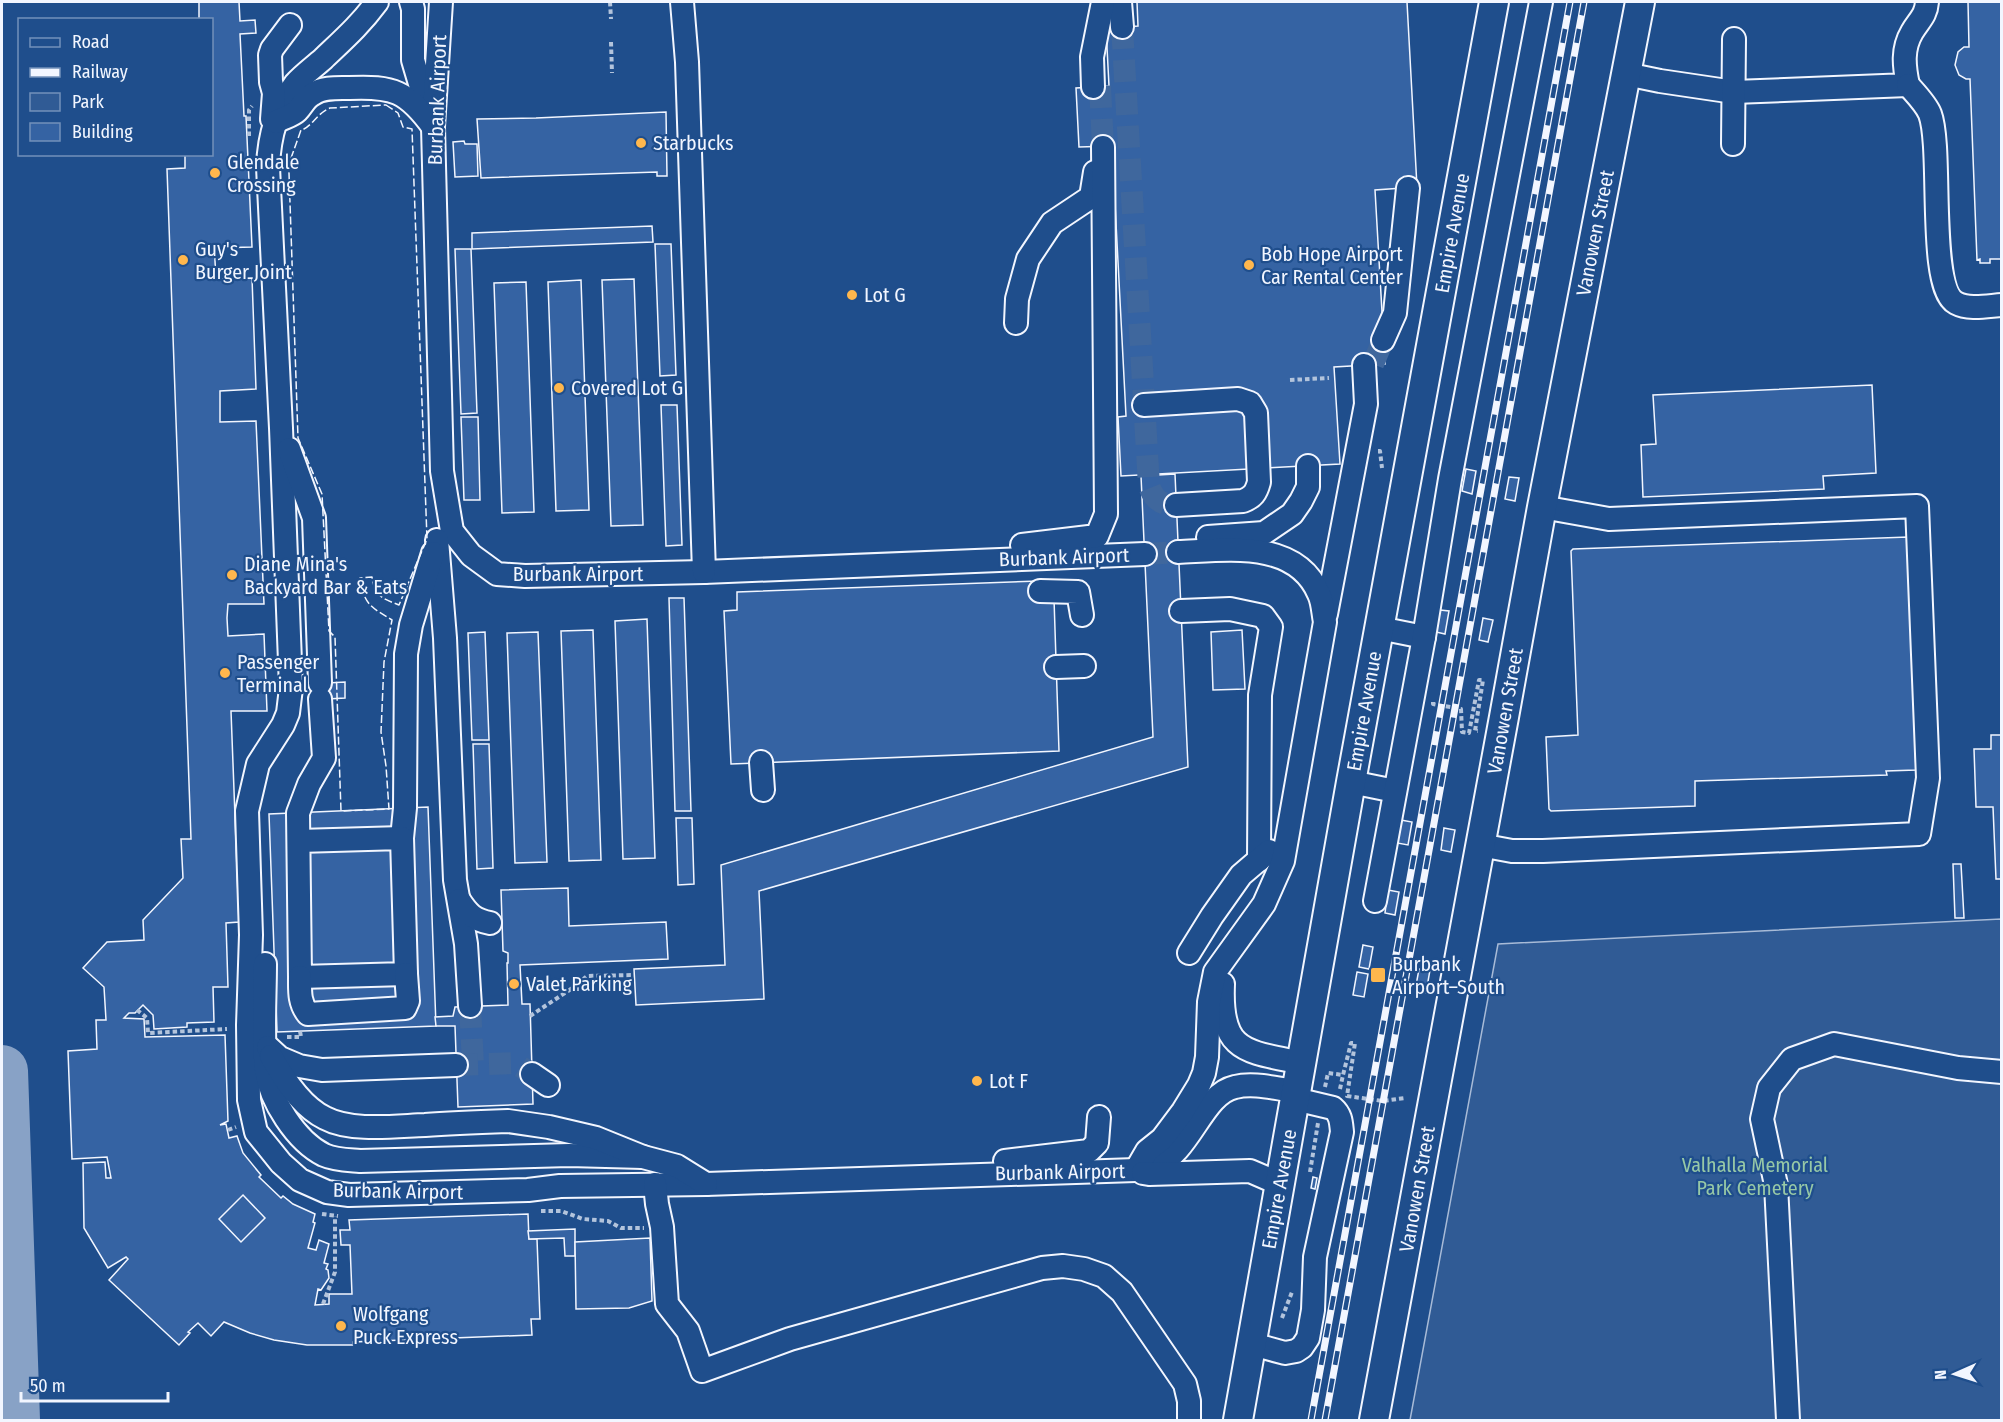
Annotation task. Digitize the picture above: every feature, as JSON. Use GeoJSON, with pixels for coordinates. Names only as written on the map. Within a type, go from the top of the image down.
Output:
{"type":"FeatureCollection","features":[{"type":"Feature","properties":{"kind":"main road","name":"Empire Avenue"},"geometry":{"type":"LineString","coordinates":[[1238,1420],[1378,628],[1494,2]]}},
{"type":"Feature","properties":{"kind":"main road","name":"Vanowen Street"},"geometry":{"type":"LineString","coordinates":[[1374,1420],[1542,507],[1640,2]]}},
{"type":"Feature","properties":{"kind":"lane","name":"Burbank Airport"},"geometry":{"type":"LineString","coordinates":[[377,2],[361,24],[296,83],[282,105],[273,129],[268,167],[281,428],[290,701],[283,725],[263,755],[255,775],[247,811],[251,935],[248,1025],[249,1100],[256,1132],[281,1163],[300,1180],[327,1192],[349,1195],[528,1190],[560,1186],[706,1184],[1136,1170],[1147,1151],[1162,1139],[1183,1111],[1204,1073],[1207,1057],[1209,1002],[1215,972],[1264,904],[1283,861],[1325,622],[1320,595],[1306,572],[1287,559],[1261,551],[1183,552],[1210,536],[1264,533],[1292,514],[1308,486],[1308,466]]}},
{"type":"Feature","properties":{"kind":"lane"},"geometry":{"type":"LineString","coordinates":[[411,2],[413,60],[433,127]]}},
{"type":"Feature","properties":{"kind":"lane","name":"Burbank Airport"},"geometry":{"type":"LineString","coordinates":[[441,2],[433,127],[442,471],[452,531],[471,555],[497,574],[525,576],[704,572],[1145,554]]}},
{"type":"Feature","properties":{"kind":"lane"},"geometry":{"type":"LineString","coordinates":[[682,2],[687,62],[704,572]]}},
{"type":"Feature","properties":{"kind":"lane"},"geometry":{"type":"LineString","coordinates":[[1097,87],[1092,57],[1103,2]]}},
{"type":"Feature","properties":{"kind":"lane"},"geometry":{"type":"LineString","coordinates":[[1120,2],[1122,27]]}},
{"type":"Feature","properties":{"kind":"lane"},"geometry":{"type":"LineString","coordinates":[[1375,901],[1424,637],[1450,479],[1541,2]]}},
{"type":"Feature","properties":{"kind":"lane"},"geometry":{"type":"LineString","coordinates":[[1927,2],[1926,11],[1906,45],[1904,64],[1908,85],[1930,113],[1935,138],[1942,278],[1945,290],[1954,302],[1970,306],[2001,305]]}},
{"type":"Feature","properties":{"kind":"lane"},"geometry":{"type":"LineString","coordinates":[[273,129],[274,93],[271,82],[270,55],[290,25]]}},
{"type":"Feature","properties":{"kind":"lane"},"geometry":{"type":"LineString","coordinates":[[1733,144],[1734,39]]}},
{"type":"Feature","properties":{"kind":"lane"},"geometry":{"type":"LineString","coordinates":[[1626,74],[1734,92],[1908,85]]}},
{"type":"Feature","properties":{"kind":"lane"},"geometry":{"type":"LineString","coordinates":[[273,129],[296,112],[304,100],[314,93],[328,88],[367,87],[388,89],[402,94],[418,108],[433,127]]}},
{"type":"Feature","properties":{"kind":"lane"},"geometry":{"type":"LineString","coordinates":[[1001,560],[1022,545],[1097,536],[1106,514],[1100,146],[1091,198],[1052,223],[1028,259],[1017,299],[1016,323]]}},
{"type":"Feature","properties":{"kind":"lane"},"geometry":{"type":"LineString","coordinates":[[1383,340],[1395,313],[1401,188]]}},
{"type":"Feature","properties":{"kind":"lane"},"geometry":{"type":"LineString","coordinates":[[1325,622],[1366,404],[1369,365]]}},
{"type":"Feature","properties":{"kind":"lane"},"geometry":{"type":"LineString","coordinates":[[1144,405],[1238,399],[1250,403],[1256,413],[1259,482],[1257,492],[1251,498],[1243,501],[1176,505]]}},
{"type":"Feature","properties":{"kind":"lane"},"geometry":{"type":"LineString","coordinates":[[281,428],[314,518],[324,758],[309,784],[298,813],[300,997],[303,1008],[308,1014],[405,1008],[408,1001],[402,838],[405,808],[406,654],[411,625],[437,540]]}},
{"type":"Feature","properties":{"kind":"lane"},"geometry":{"type":"LineString","coordinates":[[442,471],[437,540],[445,638],[455,880],[466,944],[470,1006]]}},
{"type":"Feature","properties":{"kind":"lane"},"geometry":{"type":"LineString","coordinates":[[1480,845],[1512,851],[1543,851],[1919,834],[1928,778],[1917,506],[1610,519],[1542,507]]}},
{"type":"Feature","properties":{"kind":"lane"},"geometry":{"type":"LineString","coordinates":[[1040,591],[1077,592],[1082,615]]}},
{"type":"Feature","properties":{"kind":"lane"},"geometry":{"type":"LineString","coordinates":[[1181,611],[1230,609],[1263,616],[1271,627],[1260,695],[1259,860]]}},
{"type":"Feature","properties":{"kind":"lane"},"geometry":{"type":"LineString","coordinates":[[1378,628],[1424,637]]}},
{"type":"Feature","properties":{"kind":"lane"},"geometry":{"type":"LineString","coordinates":[[1056,668],[1084,666]]}},
{"type":"Feature","properties":{"kind":"lane"},"geometry":{"type":"LineString","coordinates":[[761,762],[763,790]]}},
{"type":"Feature","properties":{"kind":"lane","name":"Burbank Airport"},"geometry":{"type":"LineString","coordinates":[[255,775],[260,810],[265,939],[266,1072],[281,1110],[290,1125],[314,1149],[326,1156],[360,1161],[569,1155],[643,1157]]}},
{"type":"Feature","properties":{"kind":"lane"},"geometry":{"type":"LineString","coordinates":[[1351,782],[1395,791]]}},
{"type":"Feature","properties":{"kind":"lane"},"geometry":{"type":"LineString","coordinates":[[1190,953],[1241,876],[1288,836]]}},
{"type":"Feature","properties":{"kind":"lane"},"geometry":{"type":"LineString","coordinates":[[299,841],[402,838]]}},
{"type":"Feature","properties":{"kind":"lane"},"geometry":{"type":"LineString","coordinates":[[459,900],[468,914],[477,921],[490,923]]}},
{"type":"Feature","properties":{"kind":"lane"},"geometry":{"type":"LineString","coordinates":[[1222,964],[1222,1002],[1225,1019],[1238,1045],[1250,1052],[1302,1063]]}},
{"type":"Feature","properties":{"kind":"lane"},"geometry":{"type":"LineString","coordinates":[[300,977],[406,974]]}},
{"type":"Feature","properties":{"kind":"lane","name":"Burbank Airport"},"geometry":{"type":"LineString","coordinates":[[265,1044],[283,1078],[302,1101],[325,1119],[374,1128],[522,1121],[596,1138],[643,1157],[678,1166],[706,1184]]}},
{"type":"Feature","properties":{"kind":"lane"},"geometry":{"type":"LineString","coordinates":[[265,1044],[280,1058],[299,1066],[322,1070],[456,1065]]}},
{"type":"Feature","properties":{"kind":"lane"},"geometry":{"type":"LineString","coordinates":[[1788,1420],[1776,1185],[1762,1119],[1769,1088],[1792,1059],[1834,1044],[1958,1068],[2001,1072]]}},
{"type":"Feature","properties":{"kind":"lane"},"geometry":{"type":"LineString","coordinates":[[1136,1170],[1154,1168],[1169,1158],[1194,1129],[1214,1098],[1225,1090],[1237,1086],[1252,1085],[1295,1095],[1334,1108],[1338,1112],[1342,1132],[1315,1257],[1313,1310],[1308,1338],[1296,1351],[1285,1353],[1252,1344]]}},
{"type":"Feature","properties":{"kind":"lane"},"geometry":{"type":"LineString","coordinates":[[974,1174],[994,1163],[1089,1151],[1097,1143],[1099,1118]]}},
{"type":"Feature","properties":{"kind":"lane"},"geometry":{"type":"LineString","coordinates":[[1136,1170],[1149,1174],[1250,1171],[1280,1184]]}},
{"type":"Feature","properties":{"kind":"lane"},"geometry":{"type":"LineString","coordinates":[[655,1184],[663,1227],[667,1304],[688,1331],[702,1371],[790,1340],[1042,1268],[1063,1266],[1084,1269],[1104,1276],[1122,1292],[1185,1384],[1190,1401],[1189,1420]]}},
{"type":"Feature","properties":{"kind":"path"},"geometry":{"type":"LineString","coordinates":[[610,2],[610,19]]}},
{"type":"Feature","properties":{"kind":"path"},"geometry":{"type":"LineString","coordinates":[[611,42],[612,73]]}},
{"type":"Feature","properties":{"kind":"path"},"geometry":{"type":"LineString","coordinates":[[1290,380],[1329,378]]}},
{"type":"Feature","properties":{"kind":"path"},"geometry":{"type":"LineString","coordinates":[[1432,704],[1461,709],[1462,732],[1469,733],[1479,680],[1483,680],[1475,731],[1478,732],[1483,717]]}},
{"type":"Feature","properties":{"kind":"path"},"geometry":{"type":"LineString","coordinates":[[530,1016],[587,976],[634,975]]}},
{"type":"Feature","properties":{"kind":"path"},"geometry":{"type":"LineString","coordinates":[[571,989],[583,988]]}},
{"type":"Feature","properties":{"kind":"path"},"geometry":{"type":"LineString","coordinates":[[137,1010],[147,1018],[148,1033],[227,1029]]}},
{"type":"Feature","properties":{"kind":"path"},"geometry":{"type":"LineString","coordinates":[[1339,1095],[1352,1043],[1355,1043],[1347,1096],[1383,1101],[1405,1098]]}},
{"type":"Feature","properties":{"kind":"path"},"geometry":{"type":"LineString","coordinates":[[1324,1090],[1328,1073],[1343,1076]]}},
{"type":"Feature","properties":{"kind":"path"},"geometry":{"type":"LineString","coordinates":[[323,1304],[335,1272],[335,1216]]}},
{"type":"Feature","properties":{"kind":"green space","name":"Valhalla Memorial Park Cemetery"},"geometry":{"type":"Polygon","coordinates":[[[2001,919],[2001,1420],[1410,1420],[1498,944],[2001,919]]]}},
{"type":"Feature","properties":{"kind":"building","name":"Passenger Terminal"},"geometry":{"type":"Polygon","coordinates":[[[199,2],[239,2],[240,21],[255,20],[256,33],[240,34],[252,247],[215,248],[215,261],[216,279],[252,278],[256,389],[220,391],[220,422],[256,421],[264,604],[228,604],[227,618],[228,636],[264,634],[267,711],[231,711],[239,922],[226,923],[228,987],[213,987],[214,1022],[187,1023],[187,1027],[154,1029],[153,1015],[143,1005],[135,1013],[129,1013],[124,1018],[144,1019],[145,1037],[225,1035],[228,1121],[220,1125],[226,1124],[229,1138],[237,1136],[243,1153],[261,1175],[259,1177],[281,1198],[283,1196],[293,1204],[315,1214],[313,1222],[315,1223],[308,1248],[316,1250],[319,1240],[329,1244],[324,1263],[328,1264],[326,1269],[329,1278],[321,1290],[318,1289],[315,1305],[329,1304],[329,1294],[352,1294],[350,1245],[341,1245],[340,1230],[350,1230],[349,1220],[528,1214],[529,1239],[537,1239],[540,1319],[531,1319],[532,1335],[353,1342],[353,1345],[307,1345],[274,1340],[224,1322],[211,1336],[198,1323],[179,1345],[109,1280],[128,1259],[126,1257],[108,1268],[84,1228],[83,1163],[105,1162],[106,1178],[111,1178],[107,1157],[72,1159],[68,1051],[97,1049],[96,1020],[106,1020],[104,987],[83,968],[107,942],[144,940],[143,920],[183,878],[181,839],[191,839],[167,169],[185,168],[185,156],[213,156],[213,18],[199,18],[199,2]]]}},
{"type":"Feature","properties":{"kind":"building","name":"Bob Hope Airport Car Rental Center"},"geometry":{"type":"Polygon","coordinates":[[[1137,2],[1407,2],[1417,187],[1375,190],[1385,364],[1334,367],[1340,464],[1121,476],[1118,417],[1126,416],[1112,146],[1079,147],[1076,88],[1109,86],[1106,28],[1138,26],[1137,2]]]}},
{"type":"Feature","properties":{"kind":"building"},"geometry":{"type":"Polygon","coordinates":[[[1968,2],[2002,2],[2002,259],[1990,259],[1990,263],[1980,263],[1980,259],[1977,260],[1970,79],[1959,75],[1955,65],[1958,52],[1964,47],[1969,47],[1968,2]]]}},
{"type":"Feature","properties":{"kind":"building"},"geometry":{"type":"Polygon","coordinates":[[[666,112],[667,176],[657,176],[657,172],[481,178],[477,119],[666,112]]]}},
{"type":"Feature","properties":{"kind":"building"},"geometry":{"type":"Polygon","coordinates":[[[464,141],[465,144],[477,144],[478,176],[455,177],[453,142],[464,141]]]}},
{"type":"Feature","properties":{"kind":"building"},"geometry":{"type":"Polygon","coordinates":[[[652,226],[653,242],[472,249],[472,233],[652,226]]]}},
{"type":"Feature","properties":{"kind":"building"},"geometry":{"type":"Polygon","coordinates":[[[655,244],[671,244],[676,375],[660,376],[655,244]]]}},
{"type":"Feature","properties":{"kind":"building"},"geometry":{"type":"Polygon","coordinates":[[[455,249],[471,249],[477,413],[461,414],[455,249]]]}},
{"type":"Feature","properties":{"kind":"building"},"geometry":{"type":"Polygon","coordinates":[[[634,279],[643,525],[611,526],[602,280],[634,279]]]}},
{"type":"Feature","properties":{"kind":"building"},"geometry":{"type":"Polygon","coordinates":[[[581,280],[589,510],[556,511],[548,282],[581,280]]]}},
{"type":"Feature","properties":{"kind":"building"},"geometry":{"type":"Polygon","coordinates":[[[526,282],[534,512],[502,513],[494,283],[526,282]]]}},
{"type":"Feature","properties":{"kind":"building"},"geometry":{"type":"Polygon","coordinates":[[[1872,385],[1876,473],[1823,476],[1824,489],[1643,497],[1641,445],[1656,444],[1653,395],[1872,385]]]}},
{"type":"Feature","properties":{"kind":"building"},"geometry":{"type":"Polygon","coordinates":[[[661,405],[677,405],[682,545],[666,546],[661,405]]]}},
{"type":"Feature","properties":{"kind":"building"},"geometry":{"type":"Polygon","coordinates":[[[461,417],[478,417],[480,500],[464,500],[461,417]]]}},
{"type":"Feature","properties":{"kind":"building"},"geometry":{"type":"Polygon","coordinates":[[[1466,469],[1476,471],[1472,494],[1462,491],[1466,469]]]}},
{"type":"Feature","properties":{"kind":"building"},"geometry":{"type":"Polygon","coordinates":[[[1175,474],[1188,767],[759,891],[764,999],[636,1005],[634,969],[725,965],[721,865],[1153,737],[1141,476],[1175,474]]]}},
{"type":"Feature","properties":{"kind":"building"},"geometry":{"type":"Polygon","coordinates":[[[1509,477],[1519,478],[1515,501],[1505,499],[1509,477]]]}},
{"type":"Feature","properties":{"kind":"building"},"geometry":{"type":"Polygon","coordinates":[[[1908,537],[1916,770],[1886,771],[1887,775],[1695,781],[1695,806],[1551,811],[1549,809],[1546,737],[1578,735],[1571,551],[1573,549],[1908,537]]]}},
{"type":"Feature","properties":{"kind":"building"},"geometry":{"type":"Polygon","coordinates":[[[1039,581],[1054,599],[1059,751],[731,764],[724,611],[737,610],[737,592],[1039,581]]]}},
{"type":"Feature","properties":{"kind":"building"},"geometry":{"type":"Polygon","coordinates":[[[669,598],[684,598],[691,811],[675,811],[669,598]]]}},
{"type":"Feature","properties":{"kind":"building"},"geometry":{"type":"Polygon","coordinates":[[[1440,610],[1449,611],[1445,634],[1436,632],[1440,610]]]}},
{"type":"Feature","properties":{"kind":"building"},"geometry":{"type":"Polygon","coordinates":[[[1483,618],[1493,620],[1488,642],[1479,640],[1483,618]]]}},
{"type":"Feature","properties":{"kind":"building"},"geometry":{"type":"Polygon","coordinates":[[[647,619],[655,858],[623,859],[615,621],[647,619]]]}},
{"type":"Feature","properties":{"kind":"building"},"geometry":{"type":"Polygon","coordinates":[[[593,630],[601,860],[569,861],[561,631],[593,630]]]}},
{"type":"Feature","properties":{"kind":"building"},"geometry":{"type":"Polygon","coordinates":[[[1242,630],[1245,689],[1213,690],[1211,632],[1242,630]]]}},
{"type":"Feature","properties":{"kind":"building"},"geometry":{"type":"Polygon","coordinates":[[[485,632],[489,740],[472,740],[468,633],[485,632]]]}},
{"type":"Feature","properties":{"kind":"building"},"geometry":{"type":"Polygon","coordinates":[[[538,632],[547,862],[515,863],[507,633],[538,632]]]}},
{"type":"Feature","properties":{"kind":"building"},"geometry":{"type":"Polygon","coordinates":[[[345,682],[345,698],[309,700],[309,684],[345,682]]]}},
{"type":"Feature","properties":{"kind":"building"},"geometry":{"type":"Polygon","coordinates":[[[1991,735],[2002,735],[2002,879],[1996,879],[1993,807],[1976,807],[1974,749],[1991,749],[1991,735]]]}},
{"type":"Feature","properties":{"kind":"building"},"geometry":{"type":"Polygon","coordinates":[[[473,744],[489,744],[493,868],[477,869],[473,744]]]}},
{"type":"Feature","properties":{"kind":"building"},"geometry":{"type":"Polygon","coordinates":[[[428,807],[436,1026],[277,1032],[269,814],[428,807]]]}},
{"type":"Feature","properties":{"kind":"building"},"geometry":{"type":"Polygon","coordinates":[[[676,818],[692,818],[694,884],[678,885],[676,818]]]}},
{"type":"Feature","properties":{"kind":"building"},"geometry":{"type":"Polygon","coordinates":[[[1401,820],[1412,822],[1408,845],[1397,843],[1401,820]]]}},
{"type":"Feature","properties":{"kind":"building"},"geometry":{"type":"Polygon","coordinates":[[[1444,828],[1455,830],[1451,852],[1441,850],[1444,828]]]}},
{"type":"Feature","properties":{"kind":"building"},"geometry":{"type":"Polygon","coordinates":[[[1953,864],[1961,864],[1964,918],[1955,918],[1953,864]]]}},
{"type":"Feature","properties":{"kind":"building","name":"Valet Parking"},"geometry":{"type":"Polygon","coordinates":[[[568,888],[569,926],[666,922],[668,959],[520,965],[522,1004],[530,1004],[533,1104],[458,1107],[455,1026],[436,1026],[435,1017],[453,1016],[455,1007],[508,1005],[508,953],[503,951],[501,890],[568,888]]]}},
{"type":"Feature","properties":{"kind":"building"},"geometry":{"type":"Polygon","coordinates":[[[1388,890],[1399,892],[1395,915],[1385,913],[1388,890]]]}},
{"type":"Feature","properties":{"kind":"building"},"geometry":{"type":"Polygon","coordinates":[[[1363,945],[1373,947],[1369,969],[1359,967],[1363,945]]]}},
{"type":"Feature","properties":{"kind":"building"},"geometry":{"type":"Polygon","coordinates":[[[1419,969],[1430,970],[1426,993],[1415,991],[1419,969]]]}},
{"type":"Feature","properties":{"kind":"building"},"geometry":{"type":"Polygon","coordinates":[[[1357,972],[1368,974],[1364,997],[1353,995],[1357,972]]]}},
{"type":"Feature","properties":{"kind":"building"},"geometry":{"type":"Polygon","coordinates":[[[1313,1177],[1317,1178],[1315,1189],[1311,1188],[1313,1177]]]}},
{"type":"Feature","properties":{"kind":"building"},"geometry":{"type":"Polygon","coordinates":[[[243,1195],[265,1218],[241,1242],[219,1219],[243,1195]]]}},
{"type":"Feature","properties":{"kind":"building"},"geometry":{"type":"Polygon","coordinates":[[[575,1229],[575,1256],[565,1256],[564,1238],[529,1239],[528,1231],[575,1229]]]}},
{"type":"Feature","properties":{"kind":"building"},"geometry":{"type":"Polygon","coordinates":[[[650,1238],[652,1301],[629,1308],[576,1309],[575,1242],[650,1238]]]}},
{"type":"Feature","properties":{"kind":"taxiway"},"geometry":{"type":"LineString","coordinates":[[2,1071],[14,1420]]}},
{"type":"Feature","properties":{"kind":"tunnel"},"geometry":{"type":"LineString","coordinates":[[1122,27],[1149,486],[1159,501],[1176,505]]}},
{"type":"Feature","properties":{"kind":"tunnel"},"geometry":{"type":"LineString","coordinates":[[1100,86],[1103,147]]}},
{"type":"Feature","properties":{"kind":"tunnel"},"geometry":{"type":"LineString","coordinates":[[1373,364],[1383,340]]}},
{"type":"Feature","properties":{"kind":"tunnel"},"geometry":{"type":"LineString","coordinates":[[1145,554],[1178,552]]}},
{"type":"Feature","properties":{"kind":"tunnel"},"geometry":{"type":"LineString","coordinates":[[470,1006],[473,1064]]}},
{"type":"Feature","properties":{"kind":"tunnel"},"geometry":{"type":"LineString","coordinates":[[456,1065],[515,1063],[532,1074]]}},
{"type":"Feature","properties":{"kind":"railway"},"geometry":{"type":"LineString","coordinates":[[1311,1420],[1570,2]]}},
{"type":"Feature","properties":{"kind":"railway"},"geometry":{"type":"LineString","coordinates":[[1325,1420],[1584,2]]}},
{"type":"Feature","properties":{"kind":"fence"},"geometry":{"type":"LineString","coordinates":[[386,105],[398,113],[403,127],[412,129],[427,539],[399,605],[377,592],[372,577],[360,578],[366,600],[392,620],[384,662],[381,732],[389,809],[341,811],[335,637],[329,631],[322,494],[298,438],[289,173],[290,161],[301,130],[325,110],[386,105]]}},
{"type":"Feature","properties":{"kind":"place","name":"Starbucks"},"geometry":{"type":"Point","coordinates":[641,143]}},
{"type":"Feature","properties":{"kind":"place","name":"Glendale Crossing"},"geometry":{"type":"Point","coordinates":[215,173]}},
{"type":"Feature","properties":{"kind":"place","name":"Guy's Burger Joint"},"geometry":{"type":"Point","coordinates":[183,260]}},
{"type":"Feature","properties":{"kind":"place","name":"Bob Hope Airport Car Rental Center"},"geometry":{"type":"Point","coordinates":[1249,265]}},
{"type":"Feature","properties":{"kind":"place","name":"Lot G"},"geometry":{"type":"Point","coordinates":[852,295]}},
{"type":"Feature","properties":{"kind":"place","name":"Covered Lot G"},"geometry":{"type":"Point","coordinates":[559,388]}},
{"type":"Feature","properties":{"kind":"place","name":"Diane Mina's Backyard Bar & Eats"},"geometry":{"type":"Point","coordinates":[232,575]}},
{"type":"Feature","properties":{"kind":"place","name":"Passenger Terminal"},"geometry":{"type":"Point","coordinates":[225,673]}},
{"type":"Feature","properties":{"kind":"place","name":"Burbank Airport–South"},"geometry":{"type":"Point","coordinates":[1378,975]}},
{"type":"Feature","properties":{"kind":"place","name":"Valet Parking"},"geometry":{"type":"Point","coordinates":[514,984]}},
{"type":"Feature","properties":{"kind":"place","name":"Lot F"},"geometry":{"type":"Point","coordinates":[977,1081]}},
{"type":"Feature","properties":{"kind":"place","name":"Wolfgang Puck Express"},"geometry":{"type":"Point","coordinates":[341,1326]}}]}
